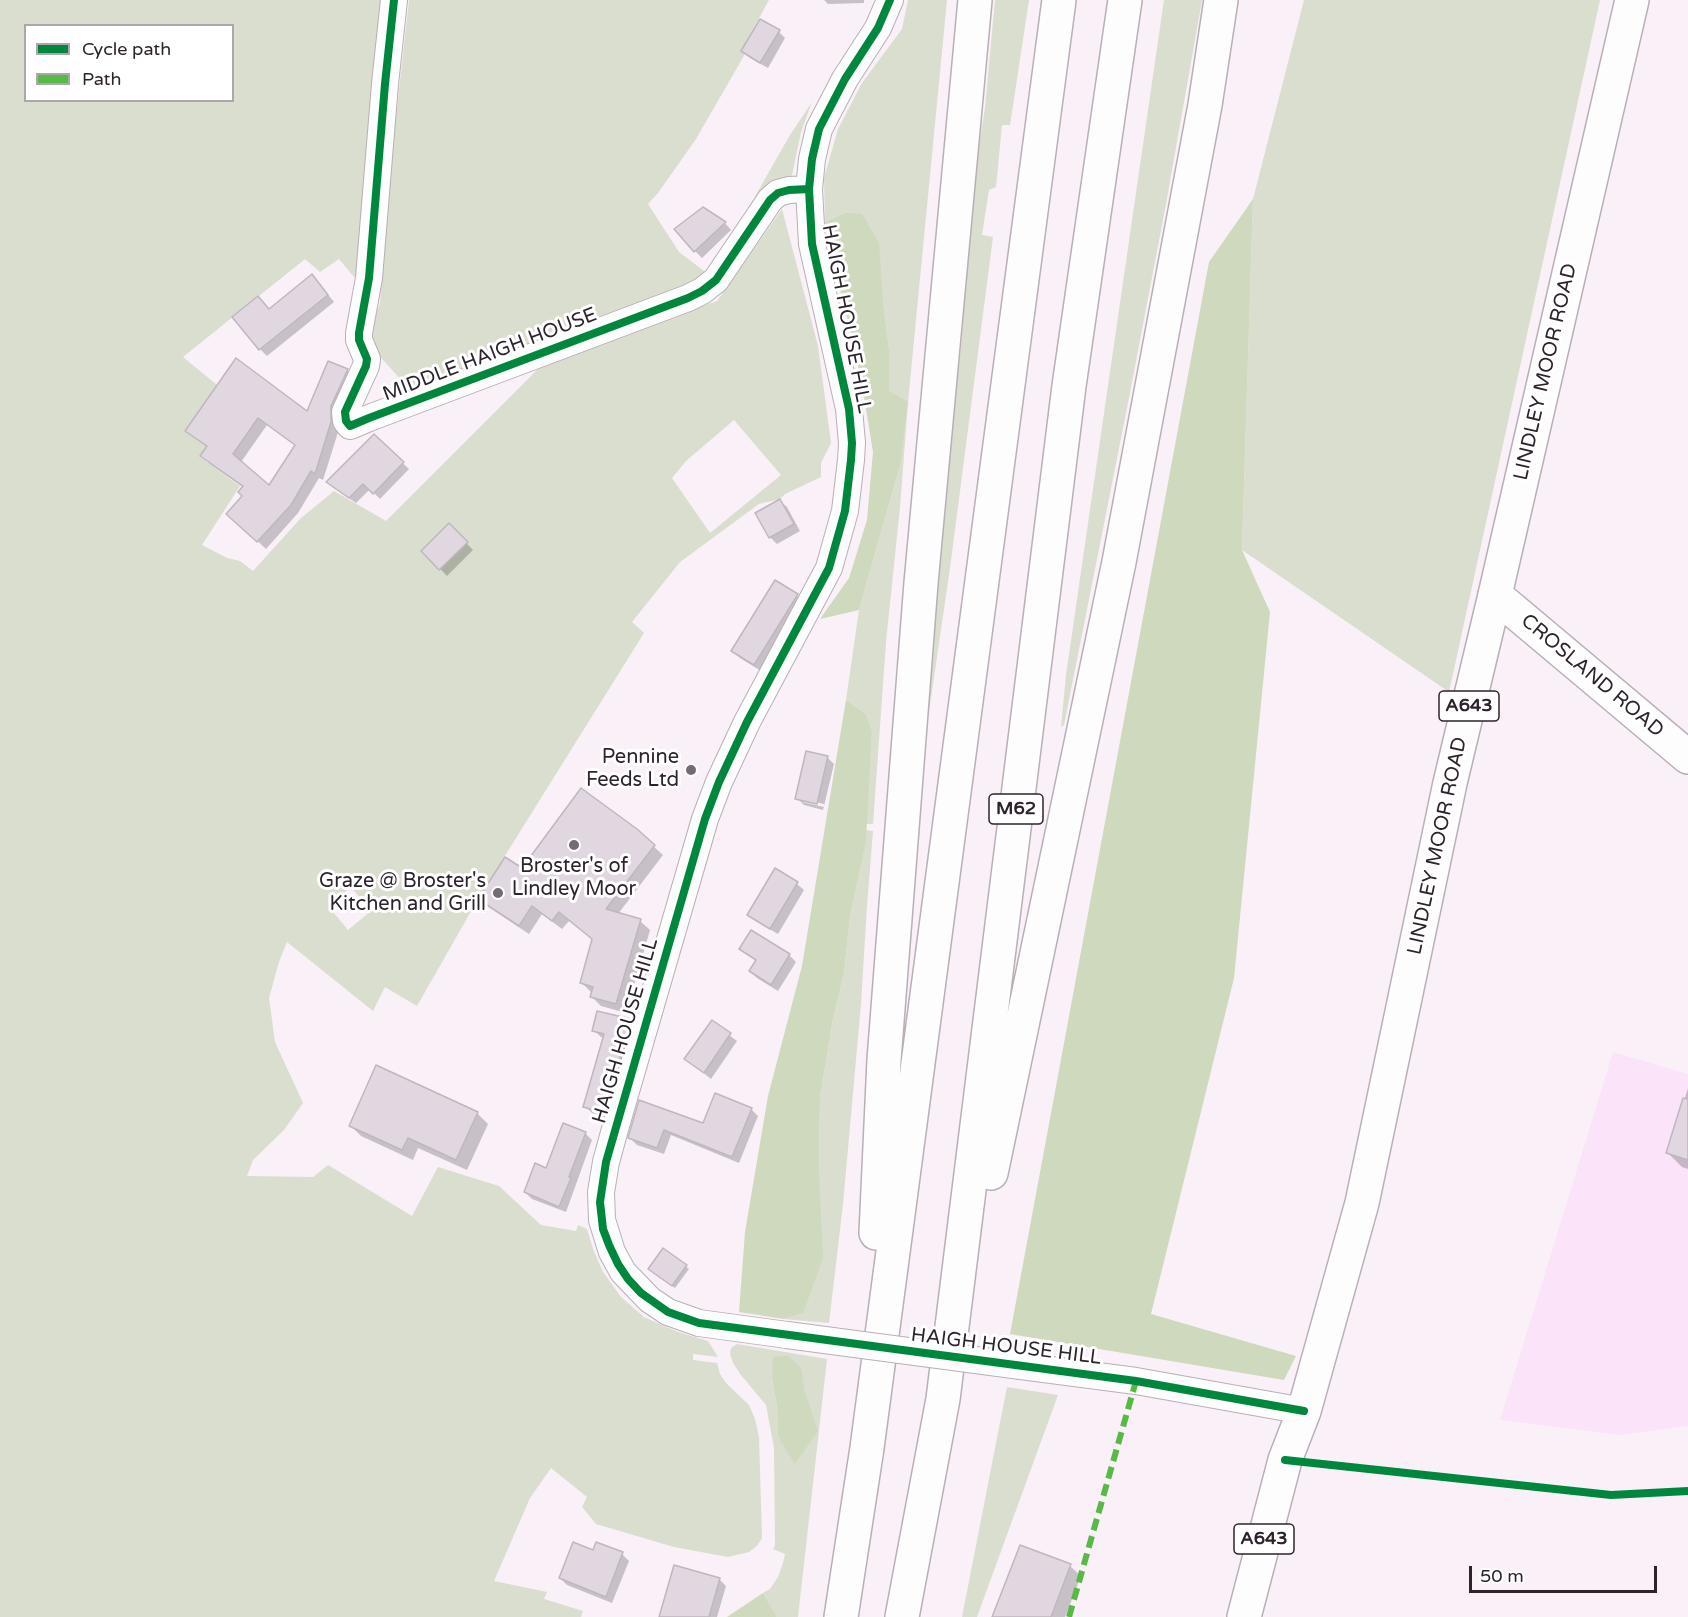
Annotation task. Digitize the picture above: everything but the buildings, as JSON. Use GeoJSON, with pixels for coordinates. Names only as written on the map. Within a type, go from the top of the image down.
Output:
{"type":"FeatureCollection","features":[{"type":"Feature","properties":{"kind":"main road"},"geometry":{"type":"LineString","coordinates":[[867,1448],[884,1060],[920,595],[975,0]]}},
{"type":"Feature","properties":{"kind":"main road"},"geometry":{"type":"LineString","coordinates":[[841,1617],[867,1448],[1059,0]]}},
{"type":"Feature","properties":{"kind":"main road","name":"M62"},"geometry":{"type":"LineString","coordinates":[[943,1399],[1069,387],[1125,0]]}},
{"type":"Feature","properties":{"kind":"main road","name":"M62"},"geometry":{"type":"LineString","coordinates":[[902,1617],[943,1399],[1119,562],[1205,105],[1221,0]]}},
{"type":"Feature","properties":{"kind":"main road","name":"LINDLEY MOOR ROAD"},"geometry":{"type":"LineString","coordinates":[[1244,1617],[1285,1460],[1304,1411],[1362,1203],[1450,783],[1632,0]]}},
{"type":"Feature","properties":{"kind":"main road","name":"CROSLAND ROAD"},"geometry":{"type":"LineString","coordinates":[[1495,596],[1688,757]]}},
{"type":"Feature","properties":{"kind":"street","name":"MIDDLE HAIGH HOUSE"},"geometry":{"type":"LineString","coordinates":[[394,0],[369,278],[359,333],[359,340],[367,359],[345,412],[346,421],[350,426],[702,291],[717,280],[770,200],[778,193],[798,188],[809,189]]}},
{"type":"Feature","properties":{"kind":"street","name":"HAIGH HOUSE HILL"},"geometry":{"type":"LineString","coordinates":[[890,0],[878,28],[845,79],[819,129],[812,159],[809,189],[812,244],[849,409],[852,443],[844,511],[829,568],[747,722],[719,782],[705,819],[606,1162],[600,1202],[603,1229],[618,1264],[628,1279],[650,1300],[668,1312],[699,1323],[1136,1381],[1304,1411]]}},
{"type":"Feature","properties":{"kind":"shaded area"},"geometry":{"type":"Polygon","coordinates":[[[1613,1052],[1688,1074],[1688,1426],[1620,1435],[1500,1420],[1613,1052]]]}},
{"type":"Feature","properties":{"kind":"green space"},"geometry":{"type":"Polygon","coordinates":[[[0,0],[386,0],[365,266],[354,277],[339,259],[320,272],[305,259],[183,357],[217,385],[185,431],[207,446],[200,457],[240,486],[202,545],[227,558],[240,561],[253,571],[301,518],[334,491],[386,521],[547,360],[717,301],[782,209],[818,346],[831,443],[821,463],[821,477],[785,494],[780,499],[759,504],[680,562],[632,622],[644,633],[478,899],[417,1006],[385,987],[373,1011],[287,942],[269,998],[275,1042],[303,1103],[284,1130],[253,1160],[247,1176],[313,1177],[328,1165],[412,1216],[438,1167],[499,1186],[541,1225],[576,1231],[578,1225],[587,1229],[603,1272],[621,1297],[644,1317],[678,1332],[708,1341],[718,1357],[693,1354],[693,1360],[717,1363],[726,1383],[749,1405],[759,1437],[762,1538],[749,1552],[728,1557],[674,1547],[596,1524],[582,1507],[587,1497],[551,1468],[530,1498],[494,1581],[547,1592],[544,1599],[583,1611],[581,1617],[0,1617],[0,0]],[[734,420],[686,461],[672,478],[710,533],[781,475],[734,420]],[[449,523],[421,552],[439,570],[467,542],[449,523]],[[351,887],[328,906],[348,930],[371,911],[351,887]]]}},
{"type":"Feature","properties":{"kind":"green space"},"geometry":{"type":"Polygon","coordinates":[[[409,0],[769,0],[741,51],[745,54],[696,139],[648,204],[679,252],[708,274],[694,286],[413,393],[374,350],[369,335],[380,303],[389,180],[409,0]]]}},
{"type":"Feature","properties":{"kind":"green space"},"geometry":{"type":"Polygon","coordinates":[[[908,0],[947,0],[886,642],[873,824],[866,824],[872,732],[866,714],[846,700],[859,610],[900,466],[889,392],[889,349],[883,301],[844,213],[825,222],[824,178],[838,129],[862,83],[902,29],[908,0]]]}},
{"type":"Feature","properties":{"kind":"green space"},"geometry":{"type":"Polygon","coordinates":[[[995,0],[1029,0],[1010,125],[1002,125],[996,187],[989,190],[982,235],[993,237],[950,568],[919,780],[927,643],[960,357],[976,163],[985,108],[995,0]]]}},
{"type":"Feature","properties":{"kind":"green space"},"geometry":{"type":"Polygon","coordinates":[[[1164,0],[1202,0],[1129,398],[1064,725],[1061,727],[1066,675],[1164,0]]]}},
{"type":"Feature","properties":{"kind":"green space"},"geometry":{"type":"Polygon","coordinates":[[[1304,0],[1600,0],[1449,692],[1242,550],[1253,199],[1304,0]]]}},
{"type":"Feature","properties":{"kind":"green space"},"geometry":{"type":"Polygon","coordinates":[[[812,102],[801,132],[792,175],[780,182],[741,221],[790,135],[812,102]]]}},
{"type":"Feature","properties":{"kind":"green space"},"geometry":{"type":"Polygon","coordinates":[[[1253,199],[1242,550],[1270,612],[1234,978],[1151,1314],[1296,1356],[1284,1380],[1010,1334],[1209,262],[1253,199]]]}},
{"type":"Feature","properties":{"kind":"green space"},"geometry":{"type":"Polygon","coordinates":[[[844,213],[862,214],[879,243],[889,349],[889,391],[908,402],[900,466],[859,610],[820,619],[849,578],[867,520],[873,452],[862,384],[825,222],[844,213]]]}},
{"type":"Feature","properties":{"kind":"green space"},"geometry":{"type":"Polygon","coordinates":[[[846,700],[866,714],[872,732],[866,839],[850,916],[844,974],[833,1019],[820,1097],[819,1175],[823,1258],[803,1313],[784,1319],[739,1312],[745,1232],[768,1096],[802,966],[846,700]]]}},
{"type":"Feature","properties":{"kind":"green space"},"geometry":{"type":"Polygon","coordinates":[[[866,830],[873,831],[861,1004],[843,1204],[829,1323],[784,1319],[803,1313],[819,1175],[820,1097],[833,1019],[844,974],[850,916],[866,830]]]}},
{"type":"Feature","properties":{"kind":"green space"},"geometry":{"type":"Polygon","coordinates":[[[737,1344],[827,1359],[798,1617],[777,1617],[763,1593],[770,1589],[778,1577],[785,1554],[773,1549],[775,1545],[774,1448],[766,1405],[733,1363],[731,1348],[737,1344]],[[774,1357],[772,1377],[777,1407],[778,1437],[796,1463],[805,1393],[800,1368],[774,1357]]]}},
{"type":"Feature","properties":{"kind":"green space"},"geometry":{"type":"Polygon","coordinates":[[[788,1356],[801,1368],[805,1393],[818,1431],[795,1464],[778,1437],[777,1407],[772,1377],[773,1357],[788,1356]]]}},
{"type":"Feature","properties":{"kind":"green space"},"geometry":{"type":"Polygon","coordinates":[[[1007,1387],[1058,1395],[977,1617],[962,1617],[1007,1387]]]}},
{"type":"Feature","properties":{"kind":"green space"},"geometry":{"type":"Polygon","coordinates":[[[763,1593],[777,1617],[727,1617],[763,1593]]]}},
{"type":"Feature","properties":{"kind":"marked path"},"geometry":{"type":"LineString","coordinates":[[1069,1617],[1136,1381]]}},
{"type":"Feature","properties":{"kind":"cycle path"},"geometry":{"type":"LineString","coordinates":[[394,0],[369,278],[359,333],[359,340],[367,359],[345,412],[346,421],[350,426],[702,291],[716,280],[770,200],[778,193],[809,189]]}},
{"type":"Feature","properties":{"kind":"cycle path"},"geometry":{"type":"LineString","coordinates":[[890,0],[878,28],[845,79],[819,129],[812,159],[809,189],[812,244],[849,409],[852,443],[845,511],[829,568],[747,722],[719,782],[705,819],[606,1162],[600,1202],[603,1229],[618,1264],[641,1293],[668,1312],[699,1323],[1136,1381],[1304,1411]]}},
{"type":"Feature","properties":{"kind":"cycle path"},"geometry":{"type":"LineString","coordinates":[[1285,1460],[1611,1495],[1688,1491]]}},
{"type":"Feature","properties":{"kind":"place","name":"Pennine Feeds Ltd"},"geometry":{"type":"Point","coordinates":[691,770]}},
{"type":"Feature","properties":{"kind":"place","name":"Broster's of Lindley Moor"},"geometry":{"type":"Point","coordinates":[574,845]}},
{"type":"Feature","properties":{"kind":"place","name":"Graze @ Broster's Kitchen and Grill"},"geometry":{"type":"Point","coordinates":[498,893]}}]}
